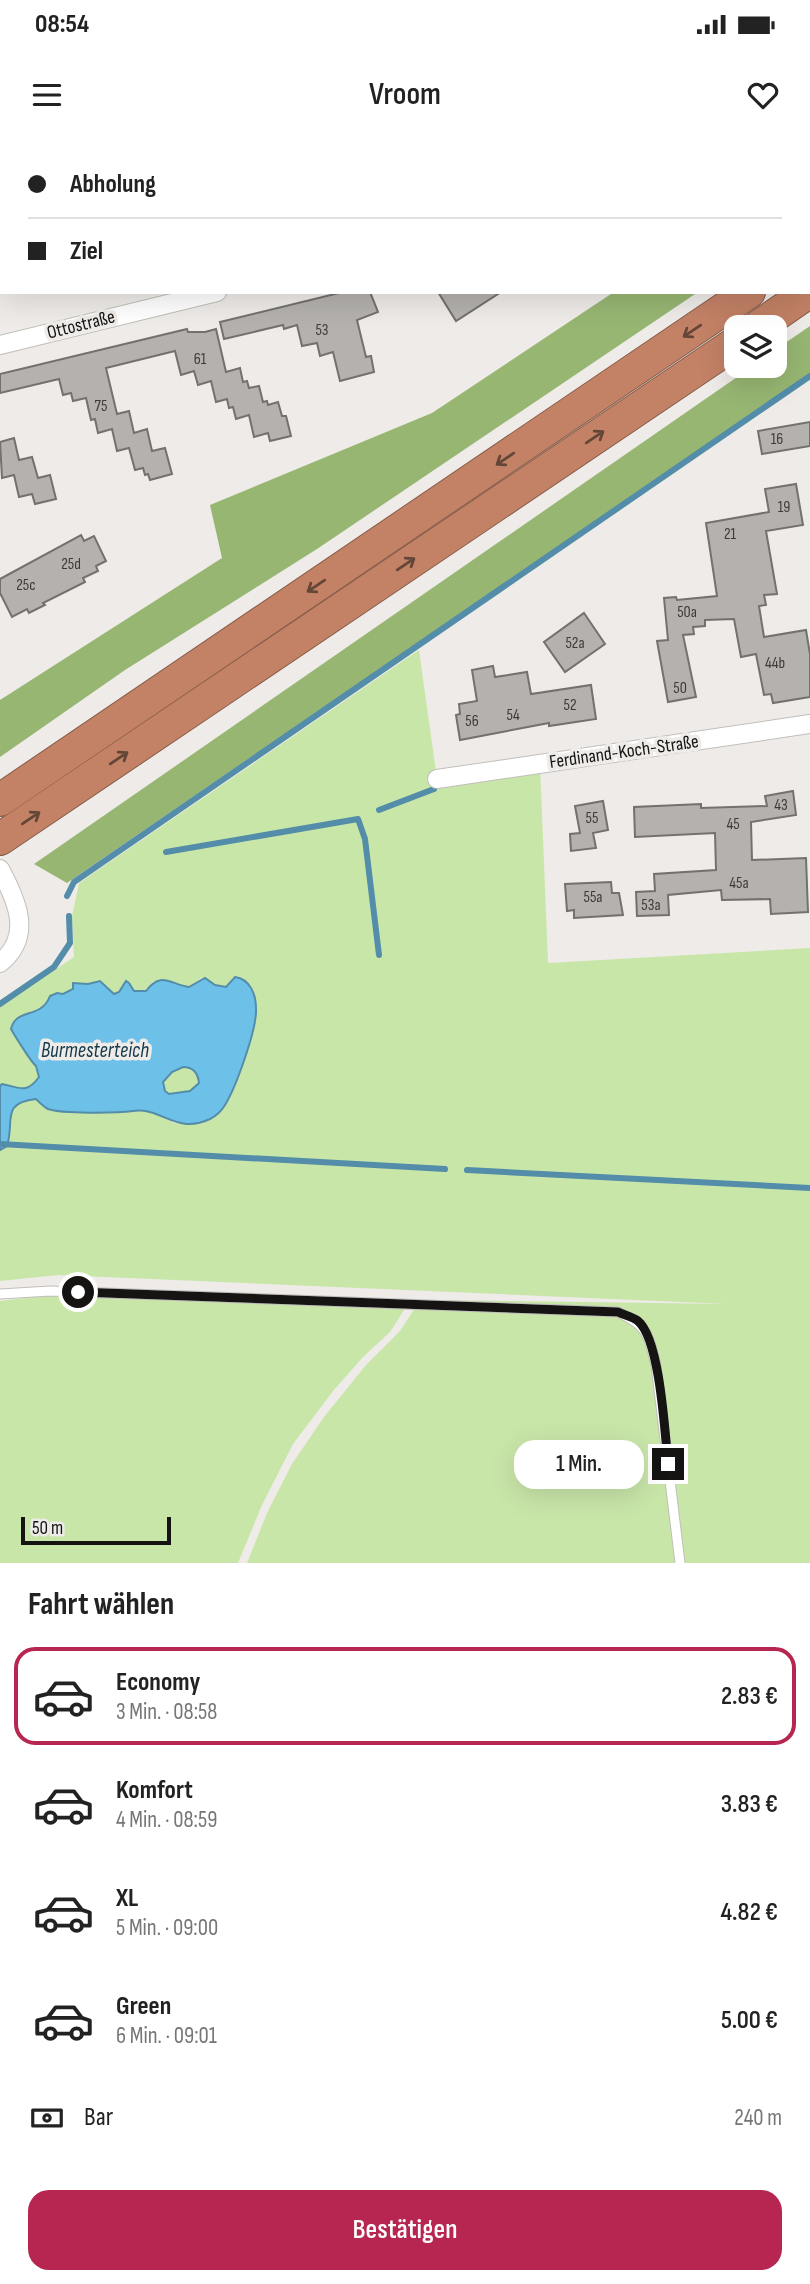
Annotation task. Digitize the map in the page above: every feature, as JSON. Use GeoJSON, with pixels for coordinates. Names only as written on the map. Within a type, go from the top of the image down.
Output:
{"type":"FeatureCollection","features":[{"type":"Feature","properties":{"kind":"highway"},"geometry":{"type":"LineString","coordinates":[[0,800],[746,294]]}},
{"type":"Feature","properties":{"kind":"highway"},"geometry":{"type":"LineString","coordinates":[[775,315],[806,294]]}},
{"type":"Feature","properties":{"kind":"highway"},"geometry":{"type":"LineString","coordinates":[[0,839],[724,351]]}},
{"type":"Feature","properties":{"kind":"street","name":"Ottostraße"},"geometry":{"type":"LineString","coordinates":[[0,345],[161,299],[201,294]]}},
{"type":"Feature","properties":{"kind":"street","name":"Ferdinand-Koch-Straße"},"geometry":{"type":"LineString","coordinates":[[437,779],[810,724]]}},
{"type":"Feature","properties":{"kind":"street"},"geometry":{"type":"LineString","coordinates":[[0,869],[16,899],[20,931],[14,946],[0,963]]}},
{"type":"Feature","properties":{"kind":"lane"},"geometry":{"type":"LineString","coordinates":[[0,1294],[64,1291],[618,1312],[638,1322],[648,1335],[656,1365],[680,1563]]}},
{"type":"Feature","properties":{"kind":"green space"},"geometry":{"type":"Polygon","coordinates":[[[611,294],[695,294],[317,549],[125,670],[0,757],[0,700],[222,558],[210,505],[432,413],[611,294]]]}},
{"type":"Feature","properties":{"kind":"green space"},"geometry":{"type":"Polygon","coordinates":[[[810,326],[810,374],[67,883],[34,864],[736,378],[787,378],[787,342],[810,326]]]}},
{"type":"Feature","properties":{"kind":"green space"},"geometry":{"type":"Polygon","coordinates":[[[419,650],[437,779],[540,764],[548,963],[810,948],[810,1563],[247,1563],[267,1513],[292,1464],[324,1417],[366,1365],[400,1331],[415,1308],[406,1307],[390,1332],[333,1391],[293,1444],[262,1505],[238,1563],[0,1563],[0,1301],[51,1295],[727,1304],[58,1275],[0,1281],[0,1150],[3,1149],[11,1109],[18,1103],[36,1099],[49,1109],[118,1113],[140,1110],[159,1115],[174,1123],[196,1122],[213,1117],[222,1110],[229,1097],[255,1017],[256,1005],[232,979],[226,987],[201,978],[189,987],[152,982],[146,991],[134,991],[131,987],[122,988],[114,994],[104,987],[82,983],[41,1010],[20,1017],[13,1034],[36,1065],[39,1077],[25,1088],[0,1086],[0,1007],[74,957],[72,916],[79,883],[419,650]]]}},
{"type":"Feature","properties":{"kind":"green space"},"geometry":{"type":"Polygon","coordinates":[[[183,1067],[194,1071],[199,1083],[190,1091],[169,1094],[165,1091],[163,1082],[172,1072],[183,1067]]]}},
{"type":"Feature","properties":{"kind":"water","name":"Burmesterteich"},"geometry":{"type":"Polygon","coordinates":[[[235,977],[248,984],[255,998],[255,1018],[250,1043],[235,1085],[221,1111],[210,1119],[188,1124],[143,1111],[55,1111],[46,1108],[36,1099],[25,1101],[13,1109],[7,1146],[0,1150],[0,1086],[2,1084],[26,1088],[39,1077],[36,1066],[11,1029],[18,1018],[41,1008],[50,996],[73,989],[73,983],[88,984],[100,981],[114,994],[119,992],[126,981],[134,991],[146,991],[161,980],[189,987],[205,978],[215,985],[226,987],[235,977]],[[183,1067],[172,1072],[163,1082],[165,1091],[169,1094],[190,1091],[199,1083],[194,1071],[183,1067]]]}},
{"type":"Feature","properties":{"kind":"building"},"geometry":{"type":"Polygon","coordinates":[[[335,294],[371,294],[378,312],[357,320],[366,357],[371,356],[374,372],[340,381],[333,352],[320,356],[317,343],[302,346],[297,325],[284,329],[283,325],[224,339],[220,322],[335,294]]]}},
{"type":"Feature","properties":{"kind":"building"},"geometry":{"type":"Polygon","coordinates":[[[439,294],[498,294],[456,321],[439,294]]]}},
{"type":"Feature","properties":{"kind":"building"},"geometry":{"type":"Polygon","coordinates":[[[187,329],[188,332],[205,332],[216,329],[226,372],[240,368],[243,382],[247,381],[249,388],[259,386],[263,402],[267,401],[268,405],[278,402],[282,416],[286,416],[291,436],[270,441],[268,433],[254,437],[249,415],[236,419],[233,407],[229,408],[227,399],[216,402],[211,381],[198,385],[194,371],[181,375],[175,351],[106,368],[117,414],[129,411],[134,433],[147,429],[152,451],[165,448],[172,474],[150,480],[143,468],[135,470],[129,448],[117,451],[112,429],[98,433],[95,419],[91,420],[86,398],[73,401],[71,393],[63,395],[59,379],[0,393],[0,374],[187,329]]]}},
{"type":"Feature","properties":{"kind":"building"},"geometry":{"type":"Polygon","coordinates":[[[810,422],[810,446],[762,454],[758,431],[810,422]]]}},
{"type":"Feature","properties":{"kind":"building"},"geometry":{"type":"Polygon","coordinates":[[[14,438],[19,460],[32,457],[38,478],[50,475],[56,499],[35,504],[32,494],[19,497],[14,475],[2,478],[0,442],[14,438]]]}},
{"type":"Feature","properties":{"kind":"building"},"geometry":{"type":"Polygon","coordinates":[[[796,484],[803,525],[766,531],[777,594],[764,595],[766,605],[759,606],[764,637],[806,630],[810,654],[810,697],[773,703],[771,694],[764,695],[756,654],[741,657],[734,619],[705,620],[705,626],[693,627],[694,634],[683,635],[696,697],[668,702],[657,641],[668,640],[664,598],[676,597],[677,600],[717,596],[706,523],[769,512],[765,489],[796,484]]]}},
{"type":"Feature","properties":{"kind":"building"},"geometry":{"type":"Polygon","coordinates":[[[81,535],[84,541],[94,536],[106,561],[96,566],[98,571],[83,578],[85,582],[43,603],[45,605],[29,613],[27,609],[12,617],[0,593],[0,579],[81,535]]]}},
{"type":"Feature","properties":{"kind":"building"},"geometry":{"type":"Polygon","coordinates":[[[584,613],[605,644],[565,672],[544,642],[584,613]]]}},
{"type":"Feature","properties":{"kind":"building"},"geometry":{"type":"Polygon","coordinates":[[[493,666],[495,677],[527,672],[531,694],[591,685],[596,719],[549,726],[549,723],[460,740],[456,715],[460,714],[459,704],[477,701],[472,670],[493,666]]]}},
{"type":"Feature","properties":{"kind":"building"},"geometry":{"type":"Polygon","coordinates":[[[793,791],[796,815],[751,822],[752,860],[806,858],[808,912],[771,914],[770,899],[722,900],[721,890],[668,895],[669,915],[637,916],[636,892],[655,891],[654,874],[716,870],[715,833],[635,837],[634,807],[701,804],[701,808],[767,806],[765,796],[793,791]]]}},
{"type":"Feature","properties":{"kind":"building"},"geometry":{"type":"Polygon","coordinates":[[[603,801],[608,830],[593,833],[596,848],[571,851],[570,834],[580,833],[575,806],[603,801]]]}},
{"type":"Feature","properties":{"kind":"building"},"geometry":{"type":"Polygon","coordinates":[[[611,882],[612,893],[619,893],[623,915],[574,918],[574,910],[567,911],[565,884],[611,882]]]}},
{"type":"Feature","properties":{"kind":"waterway"},"geometry":{"type":"LineString","coordinates":[[67,896],[74,882],[810,376]]}},
{"type":"Feature","properties":{"kind":"waterway"},"geometry":{"type":"LineString","coordinates":[[379,810],[434,789]]}},
{"type":"Feature","properties":{"kind":"waterway"},"geometry":{"type":"LineString","coordinates":[[166,852],[358,819],[365,839],[379,955]]}},
{"type":"Feature","properties":{"kind":"waterway"},"geometry":{"type":"LineString","coordinates":[[0,1004],[54,967],[70,943],[69,916]]}},
{"type":"Feature","properties":{"kind":"waterway"},"geometry":{"type":"LineString","coordinates":[[0,1144],[445,1169]]}},
{"type":"Feature","properties":{"kind":"waterway"},"geometry":{"type":"LineString","coordinates":[[467,1170],[810,1188]]}},
{"type":"Feature","properties":{"kind":"route"},"geometry":{"type":"LineString","coordinates":[[78,1292],[618,1312],[638,1322],[648,1335],[656,1365],[668,1464]]}}]}
